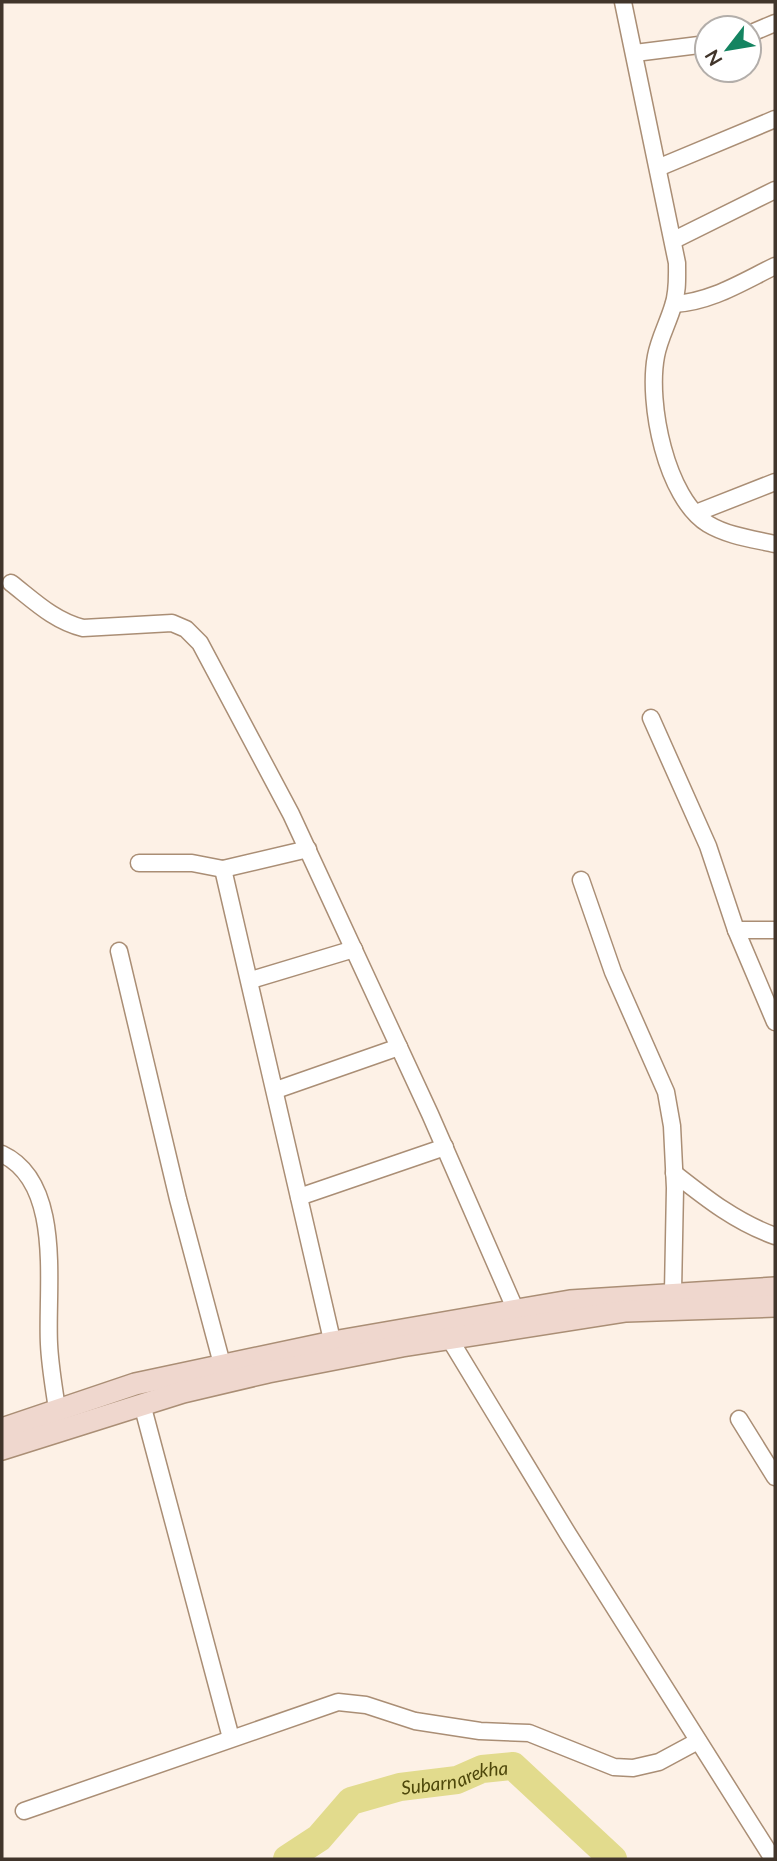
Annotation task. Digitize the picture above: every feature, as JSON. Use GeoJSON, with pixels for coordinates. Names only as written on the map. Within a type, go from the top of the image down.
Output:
{"type":"FeatureCollection","features":[{"type":"Feature","properties":{"kind":"main road"},"geometry":{"type":"LineString","coordinates":[[2,1429],[135,1384],[222,1364],[450,1338],[590,1298],[775,1288]]}},
{"type":"Feature","properties":{"kind":"main road"},"geometry":{"type":"LineString","coordinates":[[2,1449],[142,1404],[268,1372],[335,1351],[518,1318],[673,1307],[775,1306]]}},
{"type":"Feature","properties":{"kind":"street"},"geometry":{"type":"LineString","coordinates":[[623,2],[660,167],[677,263],[674,304],[656,355],[653,399],[667,463],[696,513],[707,524],[730,534],[775,544]]}},
{"type":"Feature","properties":{"kind":"street"},"geometry":{"type":"LineString","coordinates":[[635,53],[693,46]]}},
{"type":"Feature","properties":{"kind":"street"},"geometry":{"type":"LineString","coordinates":[[660,167],[775,120]]}},
{"type":"Feature","properties":{"kind":"street"},"geometry":{"type":"LineString","coordinates":[[674,240],[775,190]]}},
{"type":"Feature","properties":{"kind":"street"},"geometry":{"type":"LineString","coordinates":[[674,304],[698,302],[717,295],[775,266]]}},
{"type":"Feature","properties":{"kind":"street"},"geometry":{"type":"LineString","coordinates":[[696,513],[775,482]]}},
{"type":"Feature","properties":{"kind":"street"},"geometry":{"type":"LineString","coordinates":[[11,583],[55,617],[70,625],[83,628],[172,623],[186,629],[200,643],[307,849],[445,1147],[518,1318]]}},
{"type":"Feature","properties":{"kind":"street"},"geometry":{"type":"LineString","coordinates":[[651,718],[708,846],[736,930],[775,1022]]}},
{"type":"Feature","properties":{"kind":"street"},"geometry":{"type":"LineString","coordinates":[[139,863],[192,863],[223,869],[307,849]]}},
{"type":"Feature","properties":{"kind":"street"},"geometry":{"type":"LineString","coordinates":[[223,869],[251,980],[335,1351]]}},
{"type":"Feature","properties":{"kind":"street"},"geometry":{"type":"LineString","coordinates":[[581,880],[613,972],[666,1092],[674,1173],[673,1292]]}},
{"type":"Feature","properties":{"kind":"street"},"geometry":{"type":"LineString","coordinates":[[736,930],[775,930]]}},
{"type":"Feature","properties":{"kind":"street"},"geometry":{"type":"LineString","coordinates":[[251,980],[354,949]]}},
{"type":"Feature","properties":{"kind":"street"},"geometry":{"type":"LineString","coordinates":[[119,951],[178,1199],[222,1364]]}},
{"type":"Feature","properties":{"kind":"street"},"geometry":{"type":"LineString","coordinates":[[276,1090],[400,1047]]}},
{"type":"Feature","properties":{"kind":"street"},"geometry":{"type":"LineString","coordinates":[[299,1197],[445,1147]]}},
{"type":"Feature","properties":{"kind":"street"},"geometry":{"type":"LineString","coordinates":[[2,1154],[25,1169],[32,1180],[46,1228],[51,1275],[49,1345],[57,1409]]}},
{"type":"Feature","properties":{"kind":"street"},"geometry":{"type":"LineString","coordinates":[[674,1173],[724,1213],[747,1226],[775,1236]]}},
{"type":"Feature","properties":{"kind":"street"},"geometry":{"type":"LineString","coordinates":[[450,1338],[568,1534],[773,1859]]}},
{"type":"Feature","properties":{"kind":"street"},"geometry":{"type":"LineString","coordinates":[[142,1404],[231,1738]]}},
{"type":"Feature","properties":{"kind":"street"},"geometry":{"type":"LineString","coordinates":[[739,1419],[775,1477]]}},
{"type":"Feature","properties":{"kind":"street"},"geometry":{"type":"LineString","coordinates":[[24,1811],[324,1706],[352,1702],[415,1721],[481,1731],[529,1733],[614,1767],[633,1768],[659,1762],[698,1741]]}},
{"type":"Feature","properties":{"kind":"waterway","name":"Subarnarekha"},"geometry":{"type":"LineString","coordinates":[[287,1859],[319,1838],[351,1801],[400,1787],[457,1780],[482,1769],[513,1766],[613,1859]]}}]}
